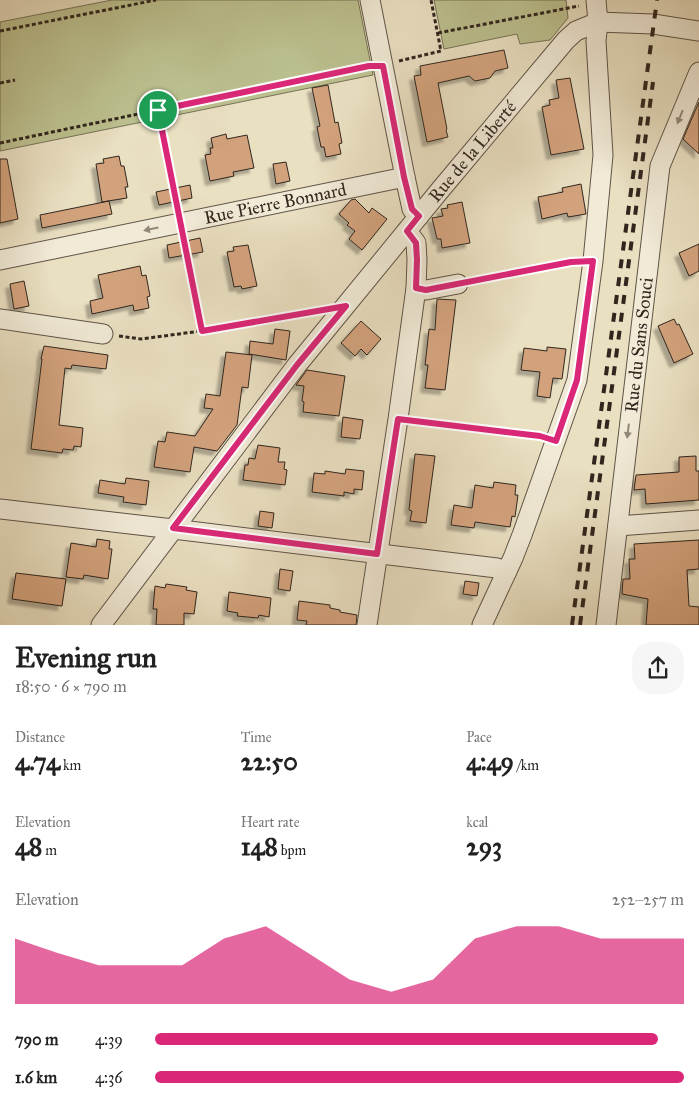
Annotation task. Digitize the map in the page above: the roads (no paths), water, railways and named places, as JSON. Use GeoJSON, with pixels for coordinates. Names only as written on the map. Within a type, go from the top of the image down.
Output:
{"type":"FeatureCollection","features":[{"type":"Feature","properties":{"kind":"street"},"geometry":{"type":"LineString","coordinates":[[370,0],[404,177],[412,209],[419,216]]}},
{"type":"Feature","properties":{"kind":"street"},"geometry":{"type":"LineString","coordinates":[[482,625],[522,535],[577,380],[593,261],[603,155],[596,41],[598,22],[596,0]]}},
{"type":"Feature","properties":{"kind":"street"},"geometry":{"type":"LineString","coordinates":[[598,22],[654,24],[699,31]]}},
{"type":"Feature","properties":{"kind":"street","name":"Rue de la Liberté"},"geometry":{"type":"LineString","coordinates":[[101,625],[297,365],[419,216],[566,40],[576,31],[598,22]]}},
{"type":"Feature","properties":{"kind":"street","name":"Rue du Sans Souci"},"geometry":{"type":"LineString","coordinates":[[606,625],[660,166],[699,72]]}},
{"type":"Feature","properties":{"kind":"street","name":"Rue Pierre Bonnard"},"geometry":{"type":"LineString","coordinates":[[0,260],[404,177]]}},
{"type":"Feature","properties":{"kind":"street"},"geometry":{"type":"LineString","coordinates":[[367,625],[416,288],[416,243],[407,231]]}},
{"type":"Feature","properties":{"kind":"street"},"geometry":{"type":"LineString","coordinates":[[416,288],[426,290],[458,284]]}},
{"type":"Feature","properties":{"kind":"street"},"geometry":{"type":"LineString","coordinates":[[0,320],[103,334]]}},
{"type":"Feature","properties":{"kind":"street"},"geometry":{"type":"LineString","coordinates":[[0,509],[173,528],[488,567],[507,571]]}},
{"type":"Feature","properties":{"kind":"street"},"geometry":{"type":"LineString","coordinates":[[618,526],[699,520]]}},
{"type":"Feature","properties":{"kind":"railway"},"geometry":{"type":"LineString","coordinates":[[572,625],[657,0]]}},
{"type":"Feature","properties":{"kind":"railway"},"geometry":{"type":"LineString","coordinates":[[580,625],[653,82]]}}]}
